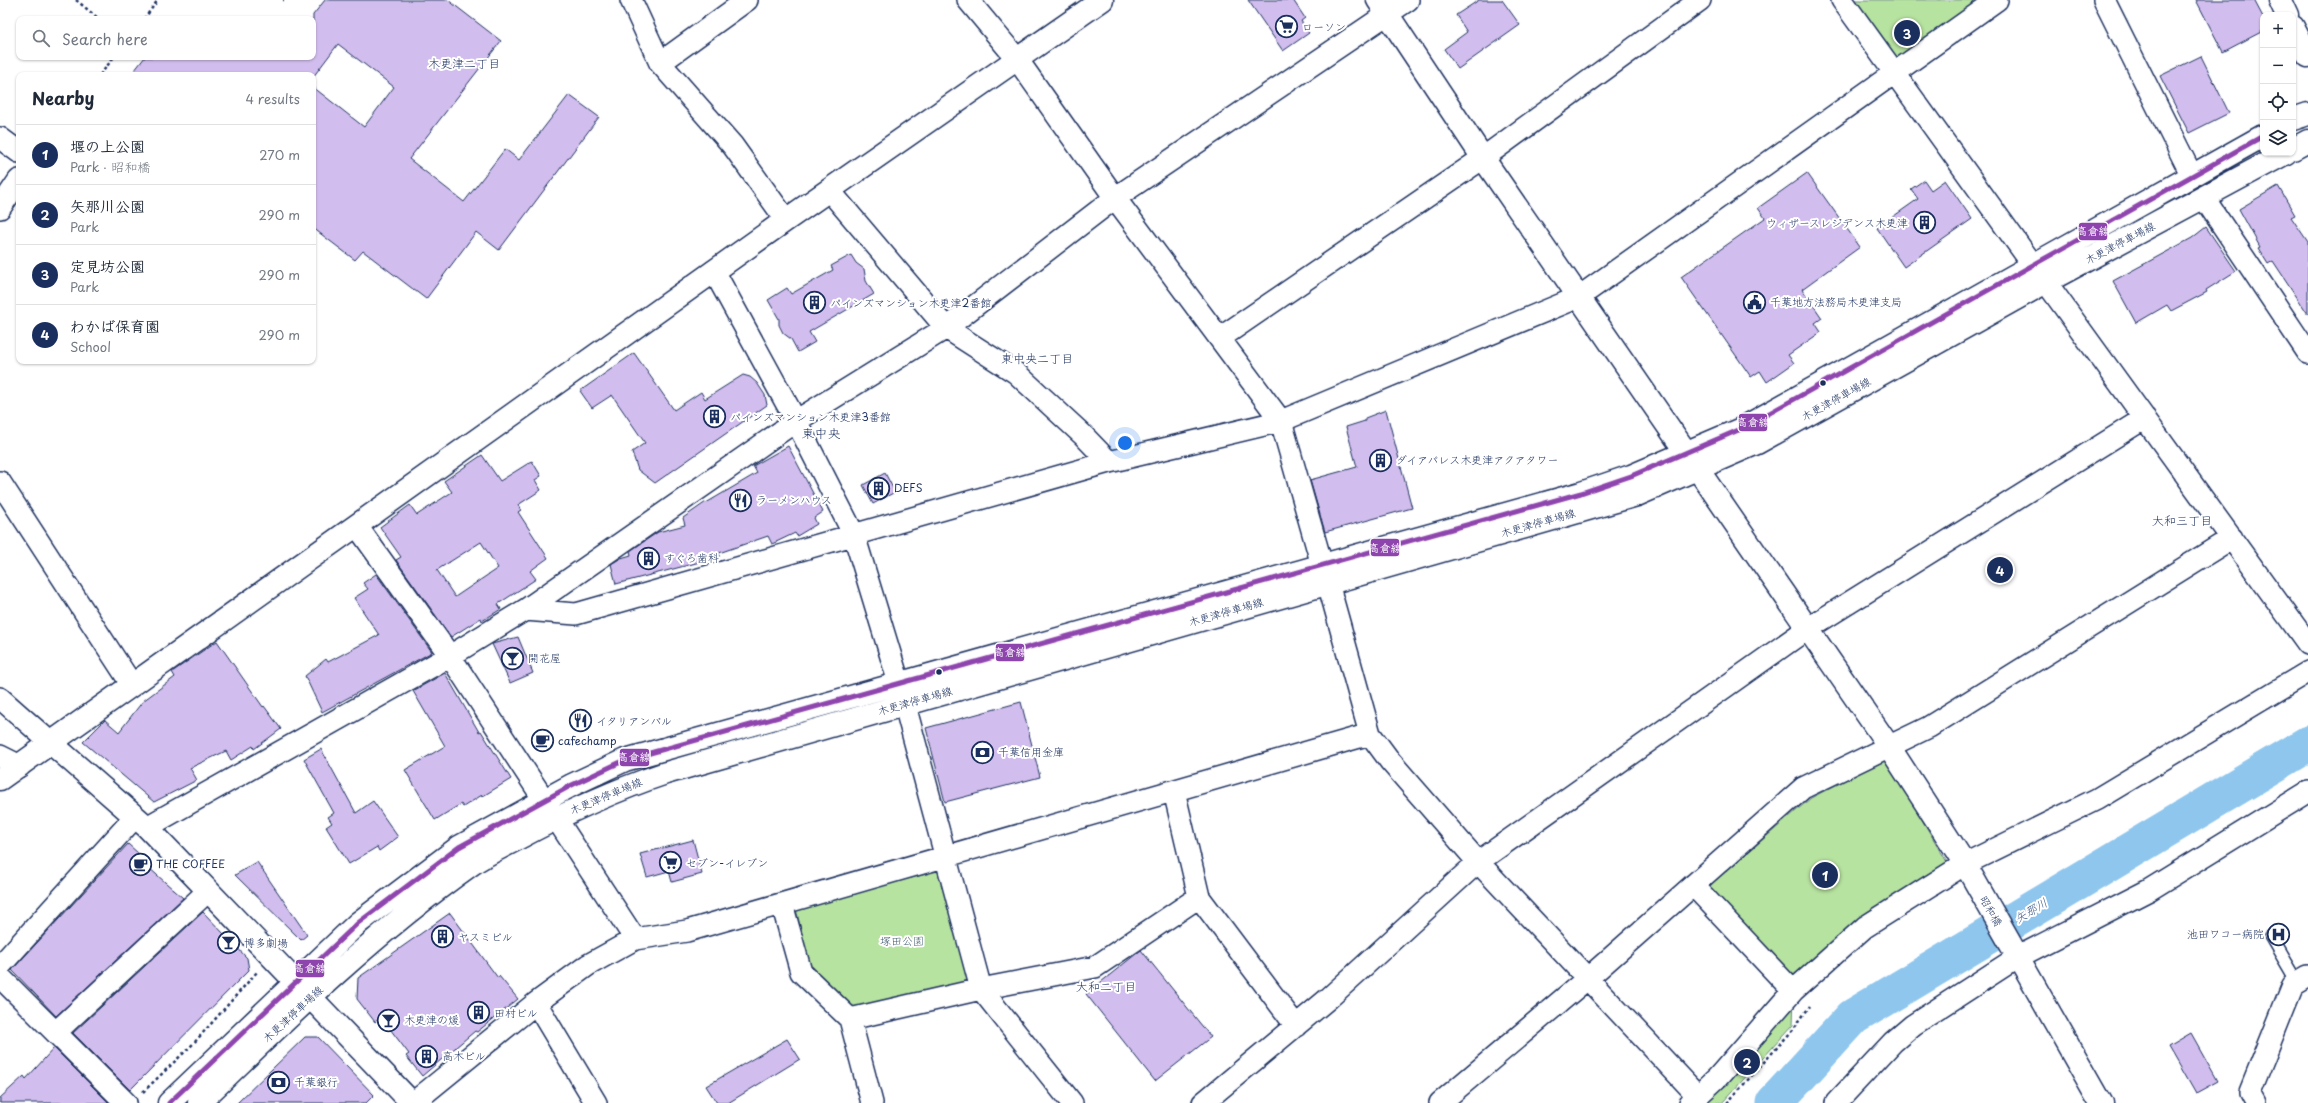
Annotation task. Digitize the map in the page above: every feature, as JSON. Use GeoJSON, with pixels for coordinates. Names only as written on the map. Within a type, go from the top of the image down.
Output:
{"type":"FeatureCollection","features":[{"type":"Feature","properties":{"kind":"main road"},"geometry":{"type":"LineString","coordinates":[[0,779],[786,220],[1102,0]]}},
{"type":"Feature","properties":{"kind":"main road"},"geometry":{"type":"LineString","coordinates":[[2280,0],[2286,12]]}},
{"type":"Feature","properties":{"kind":"main road","name":"昭和橋"},"geometry":{"type":"LineString","coordinates":[[1383,7],[1484,158],[1692,460],[1806,629],[1888,745],[1965,864],[2101,1103]]}},
{"type":"Feature","properties":{"kind":"main road"},"geometry":{"type":"LineString","coordinates":[[2296,32],[2308,56]]}},
{"type":"Feature","properties":{"kind":"main road"},"geometry":{"type":"LineString","coordinates":[[2296,118],[2308,114]]}},
{"type":"Feature","properties":{"kind":"main road","name":"木更津停車場線"},"geometry":{"type":"LineString","coordinates":[[169,1103],[295,981],[358,923],[459,847],[544,800],[625,760],[899,683],[1637,495],[1741,429],[2260,138]]}},
{"type":"Feature","properties":{"kind":"main road"},"geometry":{"type":"LineString","coordinates":[[2296,147],[2308,141]]}},
{"type":"Feature","properties":{"kind":"main road","name":"木更津停車場線"},"geometry":{"type":"LineString","coordinates":[[1692,460],[1757,443],[2046,282],[2281,156]]}},
{"type":"Feature","properties":{"kind":"main road","name":"木更津停車場線"},"geometry":{"type":"LineString","coordinates":[[199,1103],[373,941],[474,863],[558,818],[623,787],[905,704],[1325,574]]}},
{"type":"Feature","properties":{"kind":"main road"},"geometry":{"type":"LineString","coordinates":[[51,743],[141,822],[413,1103]]}},
{"type":"Feature","properties":{"kind":"street"},"geometry":{"type":"LineString","coordinates":[[631,0],[660,63],[733,146],[786,220]]}},
{"type":"Feature","properties":{"kind":"street"},"geometry":{"type":"LineString","coordinates":[[660,63],[747,0]]}},
{"type":"Feature","properties":{"kind":"street"},"geometry":{"type":"LineString","coordinates":[[968,0],[1017,59],[1115,198],[1281,421],[1370,734],[1390,761],[1478,862],[1588,978],[1694,1099],[1718,1076],[1793,991],[1865,927],[1965,864],[2097,799],[2308,672]]}},
{"type":"Feature","properties":{"kind":"street"},"geometry":{"type":"LineString","coordinates":[[0,966],[141,822],[450,656],[525,610],[796,422],[946,328],[1115,198],[1383,7],[1408,0]]}},
{"type":"Feature","properties":{"kind":"street"},"geometry":{"type":"LineString","coordinates":[[1220,338],[1484,158],[1700,0]]}},
{"type":"Feature","properties":{"kind":"street"},"geometry":{"type":"LineString","coordinates":[[1842,0],[2033,265]]}},
{"type":"Feature","properties":{"kind":"street"},"geometry":{"type":"LineString","coordinates":[[525,610],[576,614],[1109,462],[1281,421],[1579,297],[1997,0]]}},
{"type":"Feature","properties":{"kind":"street"},"geometry":{"type":"LineString","coordinates":[[2104,0],[2192,176]]}},
{"type":"Feature","properties":{"kind":"street"},"geometry":{"type":"LineString","coordinates":[[0,138],[16,150]]}},
{"type":"Feature","properties":{"kind":"street"},"geometry":{"type":"LineString","coordinates":[[0,208],[16,184]]}},
{"type":"Feature","properties":{"kind":"street"},"geometry":{"type":"LineString","coordinates":[[829,190],[946,328],[1016,373],[1083,435],[1109,462]]}},
{"type":"Feature","properties":{"kind":"street"},"geometry":{"type":"LineString","coordinates":[[2204,198],[2308,354]]}},
{"type":"Feature","properties":{"kind":"street"},"geometry":{"type":"LineString","coordinates":[[714,271],[796,422],[854,535],[905,704],[982,989],[1066,1101]]}},
{"type":"Feature","properties":{"kind":"street"},"geometry":{"type":"LineString","coordinates":[[2046,282],[2308,644]]}},
{"type":"Feature","properties":{"kind":"street"},"geometry":{"type":"LineString","coordinates":[[1205,1103],[1296,1026],[1478,862],[1806,629],[2145,418]]}},
{"type":"Feature","properties":{"kind":"street"},"geometry":{"type":"LineString","coordinates":[[0,482],[132,685]]}},
{"type":"Feature","properties":{"kind":"street"},"geometry":{"type":"LineString","coordinates":[[357,526],[450,656],[544,800],[558,818],[635,939]]}},
{"type":"Feature","properties":{"kind":"street"},"geometry":{"type":"LineString","coordinates":[[1440,1103],[1588,978],[1804,788],[1929,726],[2232,538]]}},
{"type":"Feature","properties":{"kind":"street"},"geometry":{"type":"LineString","coordinates":[[0,698],[51,743]]}},
{"type":"Feature","properties":{"kind":"street"},"geometry":{"type":"LineString","coordinates":[[413,1103],[536,1003],[588,965],[635,939],[688,931],[1370,734]]}},
{"type":"Feature","properties":{"kind":"street"},"geometry":{"type":"LineString","coordinates":[[0,756],[20,766]]}},
{"type":"Feature","properties":{"kind":"street"},"geometry":{"type":"LineString","coordinates":[[1174,791],[1199,897],[1296,1026]]}},
{"type":"Feature","properties":{"kind":"street"},"geometry":{"type":"LineString","coordinates":[[1836,1103],[1898,1038],[2018,957],[2149,890],[2308,792]]}},
{"type":"Feature","properties":{"kind":"street"},"geometry":{"type":"LineString","coordinates":[[1694,885],[1793,991]]}},
{"type":"Feature","properties":{"kind":"street"},"geometry":{"type":"LineString","coordinates":[[56,1032],[208,891]]}},
{"type":"Feature","properties":{"kind":"street"},"geometry":{"type":"LineString","coordinates":[[850,1019],[982,989],[1094,967],[1199,897]]}},
{"type":"Feature","properties":{"kind":"street"},"geometry":{"type":"LineString","coordinates":[[782,904],[801,972],[850,1019],[872,1103]]}},
{"type":"Feature","properties":{"kind":"street"},"geometry":{"type":"LineString","coordinates":[[0,977],[56,1032],[131,1100]]}},
{"type":"Feature","properties":{"kind":"street"},"geometry":{"type":"LineString","coordinates":[[2256,1103],[2250,1092],[2293,985],[2302,979]]}},
{"type":"Feature","properties":{"kind":"street"},"geometry":{"type":"LineString","coordinates":[[536,1003],[596,1103]]}},
{"type":"Feature","properties":{"kind":"lane"},"geometry":{"type":"LineString","coordinates":[[2270,936],[2302,979]]}},
{"type":"Feature","properties":{"kind":"path"},"geometry":{"type":"LineString","coordinates":[[76,0],[95,16]]}},
{"type":"Feature","properties":{"kind":"path"},"geometry":{"type":"LineString","coordinates":[[146,16],[158,0]]}},
{"type":"Feature","properties":{"kind":"path"},"geometry":{"type":"LineString","coordinates":[[102,72],[112,60]]}},
{"type":"Feature","properties":{"kind":"path"},"geometry":{"type":"LineString","coordinates":[[131,1100],[192,1044],[256,976],[259,966]]}},
{"type":"Feature","properties":{"kind":"green space"},"geometry":{"type":"Polygon","coordinates":[[[1851,0],[1984,0],[1898,65],[1851,0]]]}},
{"type":"Feature","properties":{"kind":"green space"},"geometry":{"type":"Polygon","coordinates":[[[1886,759],[1947,862],[1867,912],[1795,976],[1708,887],[1811,798],[1886,759]]]}},
{"type":"Feature","properties":{"kind":"green space","name":"塚田公園"},"geometry":{"type":"Polygon","coordinates":[[[942,870],[975,986],[852,1010],[809,966],[796,908],[942,870]]]}},
{"type":"Feature","properties":{"kind":"green space"},"geometry":{"type":"Polygon","coordinates":[[[1794,995],[1793,1025],[1722,1103],[1698,1103],[1794,995]]]}},
{"type":"Feature","properties":{"kind":"building"},"geometry":{"type":"Polygon","coordinates":[[[325,0],[448,0],[501,41],[409,159],[464,202],[505,149],[519,160],[569,95],[599,117],[499,250],[476,232],[426,299],[363,251],[355,260],[316,230],[316,89],[364,127],[394,87],[338,44],[316,73],[133,72],[143,60],[316,60],[316,16],[313,15],[325,0]]]}},
{"type":"Feature","properties":{"kind":"building","name":"ローソン"},"geometry":{"type":"Polygon","coordinates":[[[1248,0],[1293,0],[1305,18],[1301,21],[1309,33],[1283,51],[1248,0]]]}},
{"type":"Feature","properties":{"kind":"building"},"geometry":{"type":"Polygon","coordinates":[[[1479,0],[1502,0],[1520,25],[1458,69],[1444,49],[1467,32],[1456,15],[1479,0]]]}},
{"type":"Feature","properties":{"kind":"building"},"geometry":{"type":"Polygon","coordinates":[[[2196,0],[2254,0],[2260,12],[2260,33],[2223,52],[2196,0]]]}},
{"type":"Feature","properties":{"kind":"building"},"geometry":{"type":"Polygon","coordinates":[[[2201,56],[2229,113],[2189,133],[2160,76],[2201,56]]]}},
{"type":"Feature","properties":{"kind":"building","name":"千葉地方法務局木更津支局"},"geometry":{"type":"Polygon","coordinates":[[[1807,173],[1860,247],[1802,289],[1822,318],[1815,323],[1821,332],[1788,355],[1794,363],[1767,382],[1760,371],[1751,377],[1681,277],[1765,218],[1758,208],[1807,173]]]}},
{"type":"Feature","properties":{"kind":"building","name":"ウィザースレジデンス木更津"},"geometry":{"type":"Polygon","coordinates":[[[1924,180],[1931,190],[1945,180],[1972,219],[1904,267],[1877,228],[1918,199],[1911,189],[1924,180]]]}},
{"type":"Feature","properties":{"kind":"building"},"geometry":{"type":"Polygon","coordinates":[[[2278,186],[2295,215],[2291,217],[2308,242],[2308,314],[2273,261],[2268,264],[2258,248],[2260,247],[2239,209],[2278,186]]]}},
{"type":"Feature","properties":{"kind":"building"},"geometry":{"type":"Polygon","coordinates":[[[2206,227],[2236,271],[2206,290],[2207,292],[2171,311],[2167,305],[2136,323],[2113,281],[2192,238],[2206,227]]]}},
{"type":"Feature","properties":{"kind":"building","name":"パインズマンション木更津2番館"},"geometry":{"type":"Polygon","coordinates":[[[851,255],[856,263],[864,269],[866,281],[874,294],[809,332],[815,342],[798,352],[791,339],[783,333],[779,325],[779,319],[768,300],[787,288],[791,294],[833,270],[831,266],[851,255]]]}},
{"type":"Feature","properties":{"kind":"building"},"geometry":{"type":"Polygon","coordinates":[[[634,353],[674,410],[701,392],[705,399],[743,375],[750,377],[757,383],[765,395],[767,405],[655,483],[638,470],[632,452],[645,443],[612,395],[592,408],[580,391],[634,353]]]}},
{"type":"Feature","properties":{"kind":"building","name":"ダイアパレス木更津アクアタワー"},"geometry":{"type":"Polygon","coordinates":[[[1386,410],[1412,508],[1325,532],[1310,480],[1357,467],[1346,427],[1365,421],[1365,418],[1386,410]]]}},
{"type":"Feature","properties":{"kind":"building"},"geometry":{"type":"Polygon","coordinates":[[[788,446],[823,512],[814,518],[817,524],[797,536],[795,533],[772,544],[768,536],[719,553],[719,557],[616,584],[611,564],[621,558],[631,555],[630,551],[658,532],[685,525],[683,518],[706,502],[757,473],[753,466],[788,446]]]}},
{"type":"Feature","properties":{"kind":"building"},"geometry":{"type":"Polygon","coordinates":[[[482,455],[500,481],[532,461],[541,476],[535,480],[541,490],[518,505],[521,510],[518,512],[548,558],[530,571],[536,579],[498,604],[501,609],[482,621],[481,618],[451,637],[396,560],[401,557],[380,527],[410,505],[417,515],[452,492],[444,481],[482,455]],[[481,542],[437,570],[455,597],[498,568],[481,542]]]}},
{"type":"Feature","properties":{"kind":"building","name":"DEFS"},"geometry":{"type":"Polygon","coordinates":[[[885,473],[895,492],[873,504],[863,485],[885,473]]]}},
{"type":"Feature","properties":{"kind":"building"},"geometry":{"type":"Polygon","coordinates":[[[376,574],[432,652],[322,712],[305,676],[326,659],[328,662],[379,635],[354,598],[368,589],[363,583],[376,574]]]}},
{"type":"Feature","properties":{"kind":"building","name":"開花屋"},"geometry":{"type":"Polygon","coordinates":[[[518,637],[533,673],[510,683],[492,644],[518,637]]]}},
{"type":"Feature","properties":{"kind":"building"},"geometry":{"type":"Polygon","coordinates":[[[217,641],[263,707],[264,706],[281,729],[254,749],[253,746],[231,760],[226,751],[190,768],[197,780],[154,802],[83,742],[105,720],[119,732],[143,701],[175,677],[172,672],[217,641]]]}},
{"type":"Feature","properties":{"kind":"building"},"geometry":{"type":"Polygon","coordinates":[[[445,673],[479,732],[481,731],[511,779],[463,807],[461,804],[435,820],[405,770],[445,746],[413,691],[445,673]]]}},
{"type":"Feature","properties":{"kind":"building","name":"千葉信用金庫"},"geometry":{"type":"Polygon","coordinates":[[[1021,702],[1040,777],[945,802],[926,728],[1021,702]]]}},
{"type":"Feature","properties":{"kind":"building"},"geometry":{"type":"Polygon","coordinates":[[[321,749],[356,813],[373,801],[398,837],[379,851],[377,847],[349,864],[326,827],[332,823],[328,817],[334,813],[304,759],[321,749]]]}},
{"type":"Feature","properties":{"kind":"building","name":"セブン-イレブン"},"geometry":{"type":"Polygon","coordinates":[[[693,840],[702,874],[672,882],[669,871],[647,877],[640,854],[693,840]]]}},
{"type":"Feature","properties":{"kind":"building"},"geometry":{"type":"Polygon","coordinates":[[[128,844],[150,864],[148,867],[183,898],[56,1016],[12,970],[128,844]]]}},
{"type":"Feature","properties":{"kind":"building"},"geometry":{"type":"Polygon","coordinates":[[[257,862],[307,935],[301,940],[235,875],[257,862]]]}},
{"type":"Feature","properties":{"kind":"building"},"geometry":{"type":"Polygon","coordinates":[[[203,912],[247,958],[249,970],[130,1090],[73,1033],[203,912]]]}},
{"type":"Feature","properties":{"kind":"building"},"geometry":{"type":"Polygon","coordinates":[[[450,913],[498,978],[499,976],[518,999],[477,1032],[475,1031],[422,1076],[406,1056],[409,1054],[381,1017],[375,1022],[357,999],[358,978],[450,913]]]}},
{"type":"Feature","properties":{"kind":"building"},"geometry":{"type":"Polygon","coordinates":[[[1141,950],[1211,1037],[1155,1081],[1086,994],[1141,950]]]}},
{"type":"Feature","properties":{"kind":"building"},"geometry":{"type":"Polygon","coordinates":[[[2191,1033],[2218,1081],[2196,1093],[2169,1046],[2191,1033]]]}},
{"type":"Feature","properties":{"kind":"building"},"geometry":{"type":"Polygon","coordinates":[[[305,1037],[318,1037],[374,1095],[366,1103],[237,1103],[305,1037]]]}},
{"type":"Feature","properties":{"kind":"building"},"geometry":{"type":"Polygon","coordinates":[[[787,1039],[800,1059],[728,1103],[717,1103],[706,1086],[787,1039]]]}},
{"type":"Feature","properties":{"kind":"building"},"geometry":{"type":"Polygon","coordinates":[[[54,1048],[109,1103],[0,1103],[0,1098],[24,1076],[26,1079],[54,1048]]]}},
{"type":"Feature","properties":{"kind":"waterway","name":"矢那川"},"geometry":{"type":"LineString","coordinates":[[1774,1103],[1853,1017],[2308,744]]}},
{"type":"Feature","properties":{"kind":"transit line","name":"高倉線"},"geometry":{"type":"LineString","coordinates":[[169,1103],[358,923],[459,847],[572,785],[625,760],[1581,493],[1631,476],[1741,429],[2260,138]]}},
{"type":"Feature","properties":{"kind":"place","name":"ローソン"},"geometry":{"type":"Point","coordinates":[1286,27]}},
{"type":"Feature","properties":{"kind":"place","name":"定見坊公園"},"geometry":{"type":"Point","coordinates":[1907,33]}},
{"type":"Feature","properties":{"kind":"place","name":"ウィザースレジデンス木更津"},"geometry":{"type":"Point","coordinates":[1924,223]}},
{"type":"Feature","properties":{"kind":"place","name":"千葉地方法務局木更津支局"},"geometry":{"type":"Point","coordinates":[1755,302]}},
{"type":"Feature","properties":{"kind":"place","name":"パインズマンション木更津2番館"},"geometry":{"type":"Point","coordinates":[814,303]}},
{"type":"Feature","properties":{"kind":"place","name":"パインズマンション木更津3番館"},"geometry":{"type":"Point","coordinates":[714,417]}},
{"type":"Feature","properties":{"kind":"place","name":"ダイアパレス木更津アクアタワー"},"geometry":{"type":"Point","coordinates":[1380,460]}},
{"type":"Feature","properties":{"kind":"place","name":"DEFS"},"geometry":{"type":"Point","coordinates":[879,488]}},
{"type":"Feature","properties":{"kind":"place","name":"ラーメンハウス"},"geometry":{"type":"Point","coordinates":[740,500]}},
{"type":"Feature","properties":{"kind":"place","name":"すぐろ歯科"},"geometry":{"type":"Point","coordinates":[649,558]}},
{"type":"Feature","properties":{"kind":"place","name":"わかば保育園"},"geometry":{"type":"Point","coordinates":[2000,570]}},
{"type":"Feature","properties":{"kind":"place","name":"開花屋"},"geometry":{"type":"Point","coordinates":[513,658]}},
{"type":"Feature","properties":{"kind":"place","name":"イタリアンバル"},"geometry":{"type":"Point","coordinates":[581,721]}},
{"type":"Feature","properties":{"kind":"place","name":"cafechamp"},"geometry":{"type":"Point","coordinates":[543,741]}},
{"type":"Feature","properties":{"kind":"place","name":"千葉信用金庫"},"geometry":{"type":"Point","coordinates":[983,752]}},
{"type":"Feature","properties":{"kind":"place","name":"セブン-イレブン"},"geometry":{"type":"Point","coordinates":[671,863]}},
{"type":"Feature","properties":{"kind":"place","name":"THE COFFEE"},"geometry":{"type":"Point","coordinates":[141,864]}},
{"type":"Feature","properties":{"kind":"place","name":"堰の上公園"},"geometry":{"type":"Point","coordinates":[1825,875]}},
{"type":"Feature","properties":{"kind":"place","name":"池田ワコー病院"},"geometry":{"type":"Point","coordinates":[2279,934]}},
{"type":"Feature","properties":{"kind":"place","name":"ヤスミビル"},"geometry":{"type":"Point","coordinates":[442,937]}},
{"type":"Feature","properties":{"kind":"place","name":"博多劇場"},"geometry":{"type":"Point","coordinates":[229,943]}},
{"type":"Feature","properties":{"kind":"place","name":"田村ビル"},"geometry":{"type":"Point","coordinates":[478,1013]}},
{"type":"Feature","properties":{"kind":"place","name":"木更津の煖"},"geometry":{"type":"Point","coordinates":[388,1020]}},
{"type":"Feature","properties":{"kind":"place","name":"高木ビル"},"geometry":{"type":"Point","coordinates":[427,1056]}},
{"type":"Feature","properties":{"kind":"place","name":"矢那川公園"},"geometry":{"type":"Point","coordinates":[1747,1062]}},
{"type":"Feature","properties":{"kind":"place","name":"千葉銀行"},"geometry":{"type":"Point","coordinates":[278,1082]}},
{"type":"Feature","properties":{"kind":"district","name":"木更津二丁目"},"geometry":{"type":"Point","coordinates":[464,64]}},
{"type":"Feature","properties":{"kind":"district","name":"東中央二丁目"},"geometry":{"type":"Point","coordinates":[1037,359]}},
{"type":"Feature","properties":{"kind":"district","name":"東中央"},"geometry":{"type":"Point","coordinates":[821,433]}},
{"type":"Feature","properties":{"kind":"district","name":"大和三丁目"},"geometry":{"type":"Point","coordinates":[2182,521]}},
{"type":"Feature","properties":{"kind":"district","name":"大和二丁目"},"geometry":{"type":"Point","coordinates":[1106,987]}}]}
